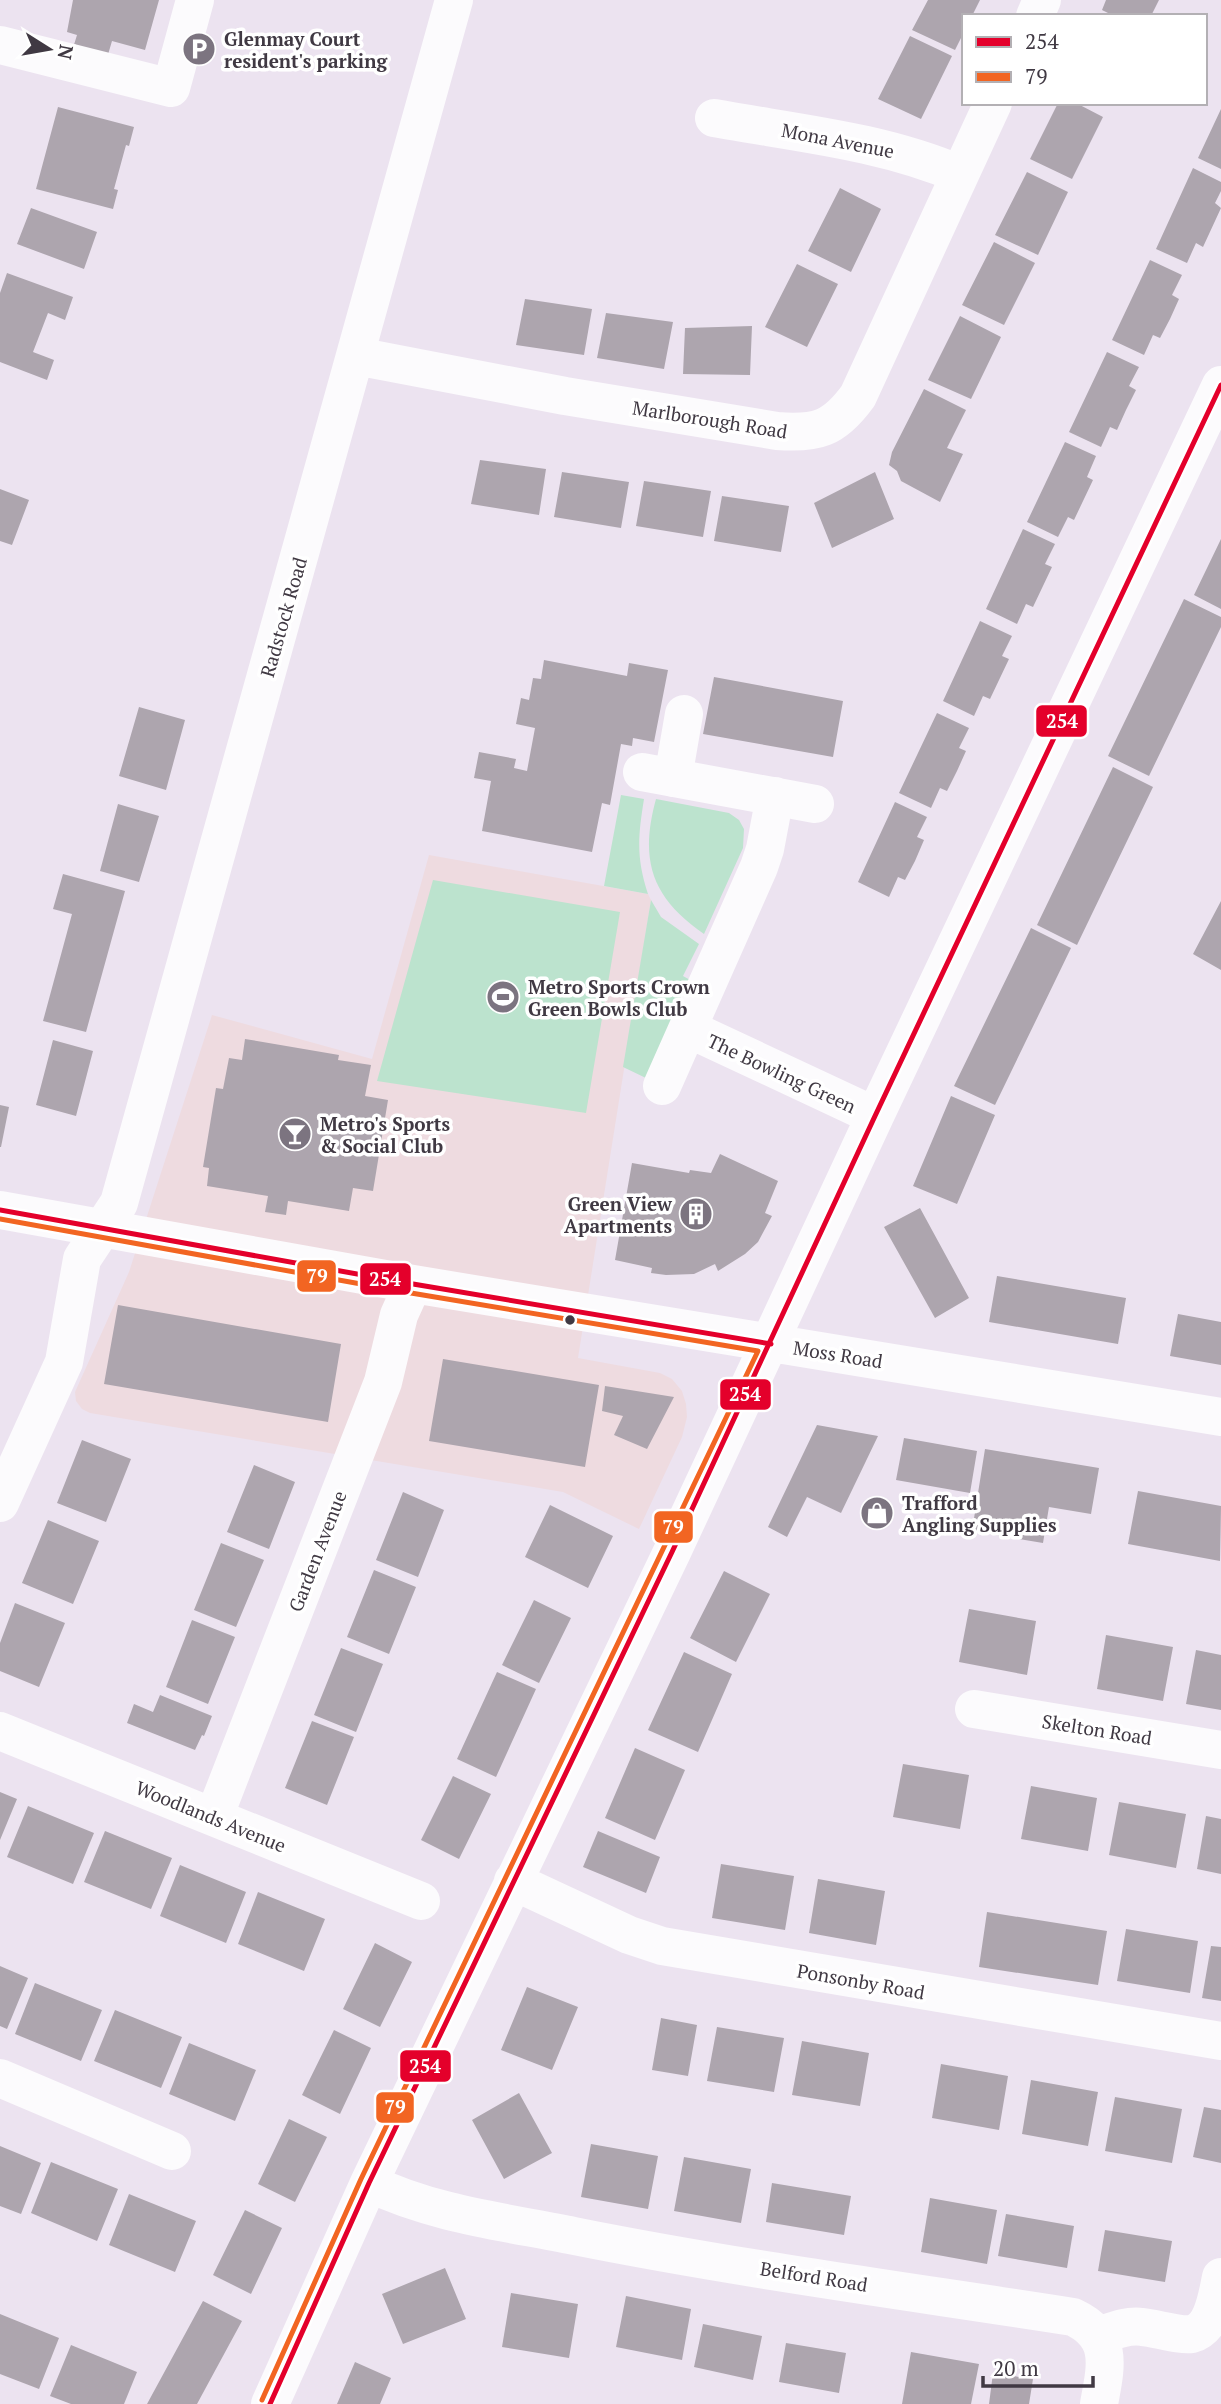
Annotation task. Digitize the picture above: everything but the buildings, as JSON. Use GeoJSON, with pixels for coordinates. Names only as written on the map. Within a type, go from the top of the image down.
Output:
{"type":"FeatureCollection","features":[{"type":"Feature","properties":{"kind":"street"},"geometry":{"type":"LineString","coordinates":[[0,45],[171,88],[195,0]]}},
{"type":"Feature","properties":{"kind":"street","name":"Radstock Road"},"geometry":{"type":"LineString","coordinates":[[0,1503],[64,1362],[82,1259],[118,1202],[454,0]]}},
{"type":"Feature","properties":{"kind":"street","name":"Marlborough Road"},"geometry":{"type":"LineString","coordinates":[[356,356],[565,396],[777,431],[801,433],[823,428],[845,415],[858,396],[992,105]]}},
{"type":"Feature","properties":{"kind":"street","name":"Mona Avenue"},"geometry":{"type":"LineString","coordinates":[[714,118],[893,150],[928,160],[959,174]]}},
{"type":"Feature","properties":{"kind":"street"},"geometry":{"type":"LineString","coordinates":[[270,2404],[369,2183],[771,1344],[874,1116],[1221,385]]}},
{"type":"Feature","properties":{"kind":"street"},"geometry":{"type":"LineString","coordinates":[[684,714],[658,775],[815,804]]}},
{"type":"Feature","properties":{"kind":"street","name":"The Bowling Green"},"geometry":{"type":"LineString","coordinates":[[663,1086],[765,849],[775,796]]}},
{"type":"Feature","properties":{"kind":"street","name":"The Bowling Green"},"geometry":{"type":"LineString","coordinates":[[689,1029],[874,1116]]}},
{"type":"Feature","properties":{"kind":"street","name":"Moss Road"},"geometry":{"type":"LineString","coordinates":[[0,1210],[413,1284],[1221,1417]]}},
{"type":"Feature","properties":{"kind":"street","name":"Garden Avenue"},"geometry":{"type":"LineString","coordinates":[[214,1817],[383,1382],[399,1315],[413,1284]]}},
{"type":"Feature","properties":{"kind":"street","name":"Skelton Road"},"geometry":{"type":"LineString","coordinates":[[974,1709],[1221,1750]]}},
{"type":"Feature","properties":{"kind":"street","name":"Woodlands Avenue"},"geometry":{"type":"LineString","coordinates":[[0,1731],[421,1901]]}},
{"type":"Feature","properties":{"kind":"street","name":"Ponsonby Road"},"geometry":{"type":"LineString","coordinates":[[513,1881],[629,1935],[662,1946],[1221,2041]]}},
{"type":"Feature","properties":{"kind":"street"},"geometry":{"type":"LineString","coordinates":[[0,2078],[172,2151]]}},
{"type":"Feature","properties":{"kind":"street","name":"Belford Road"},"geometry":{"type":"LineString","coordinates":[[369,2183],[397,2197],[428,2207],[618,2245],[1073,2317],[1088,2324],[1098,2336]]}},
{"type":"Feature","properties":{"kind":"street"},"geometry":{"type":"LineString","coordinates":[[1099,2404],[1105,2371],[1105,2352],[1098,2336],[1128,2327],[1191,2334],[1203,2327],[1215,2309],[1221,2277]]}},
{"type":"Feature","properties":{"kind":"shaded area"},"geometry":{"type":"Polygon","coordinates":[[[429,855],[648,894],[651,900],[578,1358],[660,1373],[672,1379],[682,1391],[687,1417],[682,1437],[639,1529],[563,1492],[90,1413],[82,1409],[76,1401],[75,1392],[129,1272],[212,1015],[372,1059],[429,855]]]}},
{"type":"Feature","properties":{"kind":"green space"},"geometry":{"type":"Polygon","coordinates":[[[621,795],[644,799],[639,847],[641,869],[648,894],[604,886],[621,795]]]}},
{"type":"Feature","properties":{"kind":"green space"},"geometry":{"type":"Polygon","coordinates":[[[656,799],[729,813],[739,820],[744,829],[743,848],[704,934],[672,906],[661,892],[654,876],[649,841],[656,799]]]}},
{"type":"Feature","properties":{"kind":"green space","name":"Metro Sports Crown Green Bowls Club"},"geometry":{"type":"Polygon","coordinates":[[[433,880],[620,912],[586,1113],[377,1081],[433,880]]]}},
{"type":"Feature","properties":{"kind":"green space"},"geometry":{"type":"Polygon","coordinates":[[[651,900],[661,917],[699,944],[683,976],[692,981],[648,1079],[623,1067],[651,900]]]}},
{"type":"Feature","properties":{"kind":"transit line","name":"254"},"geometry":{"type":"LineString","coordinates":[[270,2404],[369,2183],[672,1552],[1221,385]]}},
{"type":"Feature","properties":{"kind":"transit line","name":"254"},"geometry":{"type":"LineString","coordinates":[[0,1210],[413,1284],[771,1344]]}},
{"type":"Feature","properties":{"kind":"transit line","name":"79"},"geometry":{"type":"LineString","coordinates":[[0,1219],[411,1293],[758,1351],[361,2179],[262,2400]]}},
{"type":"Feature","properties":{"kind":"place","name":"Glenmay Court resident's parking"},"geometry":{"type":"Point","coordinates":[199,49]}},
{"type":"Feature","properties":{"kind":"place","name":"Metro Sports Crown Green Bowls Club"},"geometry":{"type":"Point","coordinates":[503,997]}},
{"type":"Feature","properties":{"kind":"place","name":"Metro's Sports & Social Club"},"geometry":{"type":"Point","coordinates":[295,1134]}},
{"type":"Feature","properties":{"kind":"place","name":"Green View Apartments"},"geometry":{"type":"Point","coordinates":[696,1214]}},
{"type":"Feature","properties":{"kind":"place","name":"Trafford Angling Supplies"},"geometry":{"type":"Point","coordinates":[877,1513]}}]}
